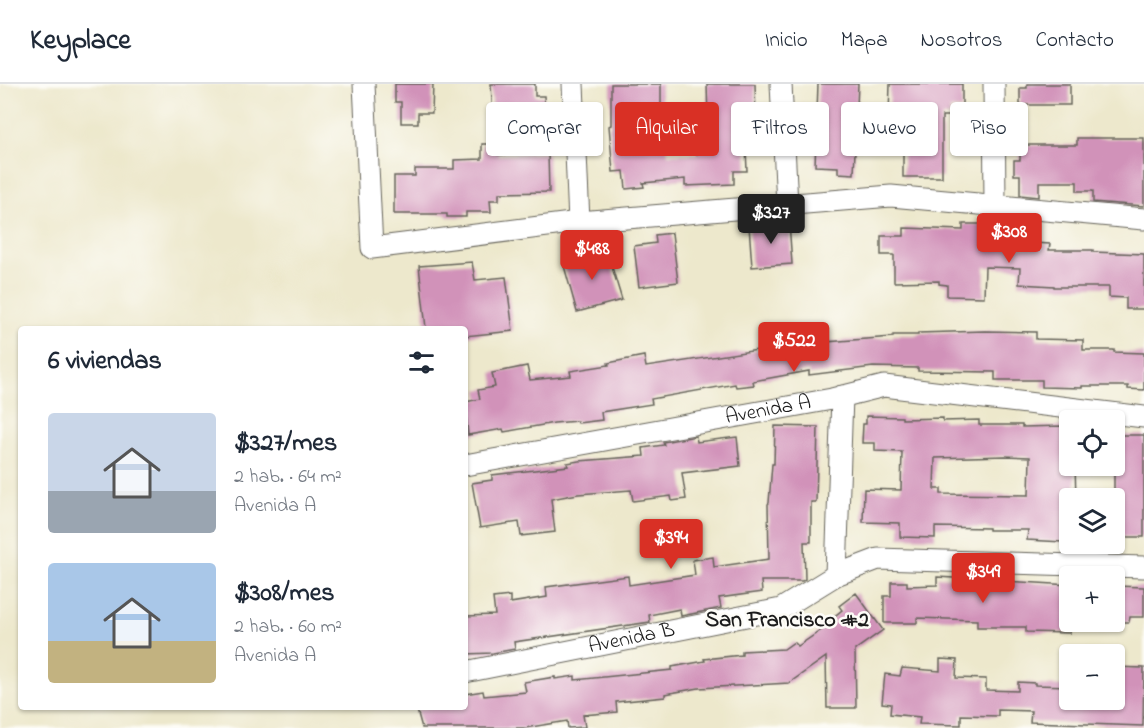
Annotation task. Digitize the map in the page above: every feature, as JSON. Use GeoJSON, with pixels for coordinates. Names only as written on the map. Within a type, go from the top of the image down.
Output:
{"type":"FeatureCollection","features":[{"type":"Feature","properties":{"kind":"street"},"geometry":{"type":"LineString","coordinates":[[364,84],[372,248],[579,222],[891,196],[1144,219]]}},
{"type":"Feature","properties":{"kind":"street"},"geometry":{"type":"LineString","coordinates":[[573,84],[579,222]]}},
{"type":"Feature","properties":{"kind":"street"},"geometry":{"type":"LineString","coordinates":[[781,84],[787,205]]}},
{"type":"Feature","properties":{"kind":"street"},"geometry":{"type":"LineString","coordinates":[[994,84],[995,206]]}},
{"type":"Feature","properties":{"kind":"street","name":"Avenida A"},"geometry":{"type":"LineString","coordinates":[[468,464],[884,387],[1144,417]]}},
{"type":"Feature","properties":{"kind":"street"},"geometry":{"type":"LineString","coordinates":[[836,575],[842,396]]}},
{"type":"Feature","properties":{"kind":"street","name":"Avenida B"},"geometry":{"type":"LineString","coordinates":[[468,671],[782,609],[836,575],[878,559],[1144,567]]}},
{"type":"Feature","properties":{"kind":"building"},"geometry":{"type":"Polygon","coordinates":[[[395,84],[433,84],[432,113],[418,113],[418,123],[401,123],[401,102],[395,102],[395,84]]]}},
{"type":"Feature","properties":{"kind":"building"},"geometry":{"type":"Polygon","coordinates":[[[491,84],[535,84],[535,96],[544,96],[544,102],[492,102],[491,84]]]}},
{"type":"Feature","properties":{"kind":"building"},"geometry":{"type":"Polygon","coordinates":[[[611,84],[661,84],[661,102],[615,102],[615,156],[719,156],[719,102],[708,102],[707,84],[755,84],[756,102],[731,102],[731,156],[746,156],[747,171],[734,171],[734,184],[685,186],[685,179],[643,183],[644,187],[626,189],[624,171],[613,172],[609,126],[611,125],[611,84]]]}},
{"type":"Feature","properties":{"kind":"building"},"geometry":{"type":"Polygon","coordinates":[[[818,84],[858,84],[857,102],[841,102],[841,156],[855,156],[854,174],[838,173],[838,167],[815,166],[815,156],[829,156],[829,102],[817,102],[818,84]]]}},
{"type":"Feature","properties":{"kind":"building"},"geometry":{"type":"Polygon","coordinates":[[[890,84],[962,84],[962,102],[950,102],[950,116],[942,116],[942,177],[903,177],[903,156],[938,156],[938,102],[889,102],[890,84]]]}},
{"type":"Feature","properties":{"kind":"building"},"geometry":{"type":"Polygon","coordinates":[[[1027,84],[1070,84],[1070,105],[1028,105],[1028,102],[1020,102],[1020,88],[1027,88],[1027,84]]]}},
{"type":"Feature","properties":{"kind":"building"},"geometry":{"type":"Polygon","coordinates":[[[1077,138],[1144,138],[1144,206],[1093,202],[1093,191],[1077,191],[1077,182],[1039,182],[1039,197],[1020,195],[1020,175],[1014,175],[1014,160],[1020,160],[1020,156],[1028,156],[1028,145],[1077,145],[1077,138]]]}},
{"type":"Feature","properties":{"kind":"building"},"geometry":{"type":"Polygon","coordinates":[[[482,144],[486,144],[486,156],[548,156],[549,192],[499,193],[499,200],[490,200],[491,212],[466,212],[466,217],[447,217],[447,214],[394,214],[394,176],[415,176],[415,169],[454,169],[454,160],[482,159],[482,144]]]}},
{"type":"Feature","properties":{"kind":"building"},"geometry":{"type":"Polygon","coordinates":[[[789,222],[792,264],[752,267],[749,226],[789,222]]]}},
{"type":"Feature","properties":{"kind":"building"},"geometry":{"type":"Polygon","coordinates":[[[963,224],[985,224],[985,246],[1033,248],[1033,243],[1050,244],[1049,250],[1093,250],[1093,252],[1144,254],[1144,309],[1126,309],[1126,298],[1109,297],[1109,287],[1054,287],[1019,284],[1020,268],[985,267],[984,297],[947,296],[947,285],[939,284],[939,281],[894,282],[894,255],[881,255],[881,236],[904,236],[904,228],[963,230],[963,224]]]}},
{"type":"Feature","properties":{"kind":"building"},"geometry":{"type":"Polygon","coordinates":[[[672,233],[678,282],[639,287],[634,246],[656,243],[655,235],[672,233]]]}},
{"type":"Feature","properties":{"kind":"building"},"geometry":{"type":"Polygon","coordinates":[[[591,250],[593,258],[608,254],[622,300],[577,312],[564,266],[569,264],[567,256],[591,250]]]}},
{"type":"Feature","properties":{"kind":"building"},"geometry":{"type":"Polygon","coordinates":[[[472,262],[475,280],[506,277],[513,331],[468,336],[468,326],[426,326],[419,266],[472,262]]]}},
{"type":"Feature","properties":{"kind":"building"},"geometry":{"type":"Polygon","coordinates":[[[1036,332],[1036,339],[1083,340],[1083,350],[1144,353],[1144,390],[1128,389],[1128,386],[1042,387],[1042,380],[995,380],[995,372],[918,371],[918,368],[873,367],[809,375],[809,371],[753,381],[754,385],[736,387],[735,384],[651,399],[652,404],[601,412],[602,420],[554,423],[504,432],[503,429],[468,435],[468,401],[480,399],[478,390],[495,387],[492,373],[527,366],[530,380],[571,376],[570,371],[609,365],[608,363],[644,356],[646,367],[798,344],[893,337],[893,335],[918,335],[918,333],[1036,332]]]}},
{"type":"Feature","properties":{"kind":"building"},"geometry":{"type":"Polygon","coordinates":[[[866,416],[902,417],[902,419],[943,418],[943,421],[979,420],[979,425],[1059,426],[1059,476],[1075,476],[1076,488],[1059,488],[1059,542],[1027,540],[1028,530],[989,530],[989,528],[935,527],[935,538],[900,537],[900,523],[863,522],[864,489],[901,490],[902,452],[875,451],[875,443],[862,443],[863,424],[866,424],[866,416]],[[1030,457],[935,458],[934,489],[941,489],[941,494],[1029,495],[1030,457]]]}},
{"type":"Feature","properties":{"kind":"building"},"geometry":{"type":"Polygon","coordinates":[[[775,426],[818,427],[816,502],[811,502],[811,542],[804,542],[805,579],[802,581],[761,581],[762,592],[719,598],[721,608],[681,616],[680,609],[649,615],[650,622],[514,642],[515,649],[468,654],[468,616],[495,615],[493,598],[510,596],[510,603],[547,597],[546,587],[628,576],[629,585],[695,575],[693,560],[713,557],[714,567],[769,559],[768,504],[772,464],[774,464],[775,426]]]}},
{"type":"Feature","properties":{"kind":"building"},"geometry":{"type":"Polygon","coordinates":[[[1125,435],[1144,435],[1144,537],[1125,537],[1125,488],[1114,488],[1114,476],[1125,476],[1125,435]]]}},
{"type":"Feature","properties":{"kind":"building"},"geometry":{"type":"Polygon","coordinates":[[[696,436],[697,442],[737,437],[740,466],[682,473],[686,499],[672,501],[671,496],[633,501],[631,490],[578,494],[551,499],[555,532],[521,536],[519,522],[480,528],[472,483],[492,480],[492,475],[568,466],[567,463],[579,461],[644,456],[643,448],[696,436]]]}},
{"type":"Feature","properties":{"kind":"building"},"geometry":{"type":"Polygon","coordinates":[[[937,577],[1059,584],[1059,632],[1070,633],[1026,632],[1026,627],[977,627],[977,620],[917,618],[917,623],[884,623],[884,596],[891,596],[891,582],[907,582],[907,586],[937,585],[937,577]]]}},
{"type":"Feature","properties":{"kind":"building"},"geometry":{"type":"Polygon","coordinates":[[[1125,586],[1144,587],[1144,617],[1130,617],[1129,622],[1125,622],[1125,586]]]}},
{"type":"Feature","properties":{"kind":"building"},"geometry":{"type":"Polygon","coordinates":[[[856,593],[883,630],[855,650],[856,708],[827,708],[826,657],[789,683],[699,688],[665,694],[665,697],[616,702],[617,712],[583,715],[585,727],[568,728],[567,721],[525,728],[422,728],[417,710],[468,710],[468,694],[483,691],[484,696],[526,692],[524,682],[555,677],[555,679],[575,676],[575,680],[672,670],[672,667],[705,661],[704,659],[742,655],[742,651],[784,649],[794,642],[798,646],[833,622],[831,619],[842,610],[839,606],[856,593]]]}},
{"type":"Feature","properties":{"kind":"building"},"geometry":{"type":"Polygon","coordinates":[[[940,659],[957,660],[956,678],[986,679],[986,690],[1018,691],[1018,682],[1059,686],[1059,710],[1125,710],[1125,667],[1144,668],[1143,726],[1030,722],[1031,711],[998,710],[998,716],[961,715],[961,725],[919,724],[920,717],[890,714],[891,704],[882,703],[885,674],[900,676],[902,668],[940,671],[940,659]]]}},
{"type":"Feature","properties":{"kind":"district","name":"San Francisco #2"},"geometry":{"type":"Point","coordinates":[787,621]}}]}
